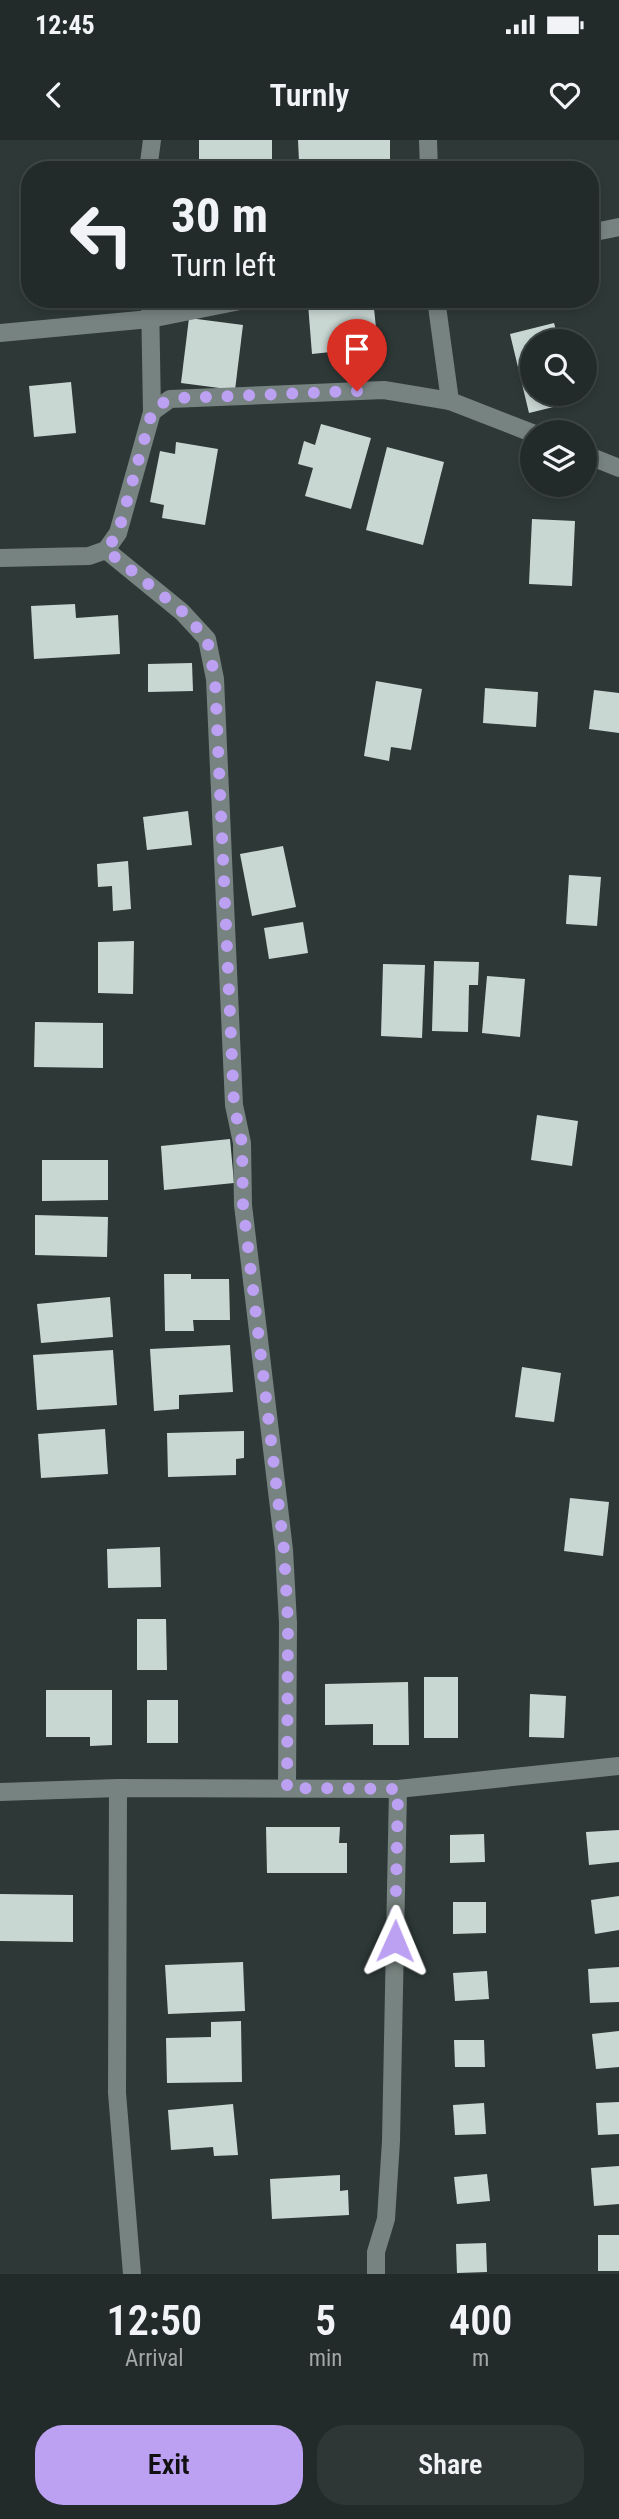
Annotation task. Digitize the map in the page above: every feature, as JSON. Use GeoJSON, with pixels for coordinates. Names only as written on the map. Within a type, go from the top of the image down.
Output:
{"type":"FeatureCollection","features":[{"type":"Feature","properties":{"kind":"street"},"geometry":{"type":"LineString","coordinates":[[149,161],[152,140]]}},
{"type":"Feature","properties":{"kind":"street"},"geometry":{"type":"LineString","coordinates":[[428,140],[429,161]]}},
{"type":"Feature","properties":{"kind":"street"},"geometry":{"type":"LineString","coordinates":[[599,231],[619,227]]}},
{"type":"Feature","properties":{"kind":"street"},"geometry":{"type":"LineString","coordinates":[[0,558],[89,556],[106,550],[118,533],[152,412],[150,308]]}},
{"type":"Feature","properties":{"kind":"street"},"geometry":{"type":"LineString","coordinates":[[0,333],[150,319],[205,308]]}},
{"type":"Feature","properties":{"kind":"street"},"geometry":{"type":"LineString","coordinates":[[437,308],[450,401]]}},
{"type":"Feature","properties":{"kind":"street"},"geometry":{"type":"LineString","coordinates":[[152,412],[159,404],[181,398],[384,390],[450,401],[520,428]]}},
{"type":"Feature","properties":{"kind":"street"},"geometry":{"type":"LineString","coordinates":[[597,459],[619,468]]}},
{"type":"Feature","properties":{"kind":"street"},"geometry":{"type":"LineString","coordinates":[[106,550],[183,612],[207,639],[215,679],[234,1105],[242,1143],[243,1205],[284,1550],[288,1623],[287,1788]]}},
{"type":"Feature","properties":{"kind":"street"},"geometry":{"type":"LineString","coordinates":[[0,1792],[118,1788],[398,1789],[619,1766]]}},
{"type":"Feature","properties":{"kind":"street"},"geometry":{"type":"LineString","coordinates":[[118,1788],[117,2093],[132,2274]]}},
{"type":"Feature","properties":{"kind":"street"},"geometry":{"type":"LineString","coordinates":[[376,2274],[376,2252],[386,2219],[391,2140],[398,1789]]}},
{"type":"Feature","properties":{"kind":"building"},"geometry":{"type":"Polygon","coordinates":[[[199,140],[272,140],[272,161],[199,161],[199,140]]]}},
{"type":"Feature","properties":{"kind":"building"},"geometry":{"type":"Polygon","coordinates":[[[298,140],[390,140],[390,159],[299,161],[298,140]]]}},
{"type":"Feature","properties":{"kind":"building"},"geometry":{"type":"Polygon","coordinates":[[[308,308],[374,308],[378,347],[312,354],[308,308]]]}},
{"type":"Feature","properties":{"kind":"building"},"geometry":{"type":"Polygon","coordinates":[[[189,318],[243,325],[235,390],[181,383],[189,318]]]}},
{"type":"Feature","properties":{"kind":"building"},"geometry":{"type":"Polygon","coordinates":[[[554,323],[556,329],[530,329],[554,323]]]}},
{"type":"Feature","properties":{"kind":"building"},"geometry":{"type":"Polygon","coordinates":[[[520,332],[520,376],[510,334],[520,332]]]}},
{"type":"Feature","properties":{"kind":"building"},"geometry":{"type":"Polygon","coordinates":[[[71,382],[76,433],[34,437],[29,386],[71,382]]]}},
{"type":"Feature","properties":{"kind":"building"},"geometry":{"type":"Polygon","coordinates":[[[527,406],[558,406],[529,413],[527,406]]]}},
{"type":"Feature","properties":{"kind":"building"},"geometry":{"type":"Polygon","coordinates":[[[321,424],[371,438],[351,509],[305,496],[313,468],[298,464],[304,441],[315,445],[321,424]]]}},
{"type":"Feature","properties":{"kind":"building"},"geometry":{"type":"Polygon","coordinates":[[[176,442],[218,449],[205,525],[162,518],[164,505],[150,502],[160,451],[175,454],[176,442]]]}},
{"type":"Feature","properties":{"kind":"building"},"geometry":{"type":"Polygon","coordinates":[[[387,447],[444,462],[423,545],[366,530],[387,447]]]}},
{"type":"Feature","properties":{"kind":"building"},"geometry":{"type":"Polygon","coordinates":[[[532,519],[575,521],[572,586],[529,584],[532,519]]]}},
{"type":"Feature","properties":{"kind":"building"},"geometry":{"type":"Polygon","coordinates":[[[75,604],[76,618],[118,615],[120,654],[34,659],[31,606],[75,604]]]}},
{"type":"Feature","properties":{"kind":"building"},"geometry":{"type":"Polygon","coordinates":[[[192,663],[193,691],[148,692],[148,664],[192,663]]]}},
{"type":"Feature","properties":{"kind":"building"},"geometry":{"type":"Polygon","coordinates":[[[376,681],[422,689],[411,750],[391,747],[389,761],[364,756],[376,681]]]}},
{"type":"Feature","properties":{"kind":"building"},"geometry":{"type":"Polygon","coordinates":[[[485,688],[538,692],[536,727],[483,723],[485,688]]]}},
{"type":"Feature","properties":{"kind":"building"},"geometry":{"type":"Polygon","coordinates":[[[594,690],[619,693],[619,733],[589,729],[594,690]]]}},
{"type":"Feature","properties":{"kind":"building"},"geometry":{"type":"Polygon","coordinates":[[[188,811],[192,845],[147,850],[143,817],[188,811]]]}},
{"type":"Feature","properties":{"kind":"building"},"geometry":{"type":"Polygon","coordinates":[[[283,846],[296,907],[252,916],[240,854],[283,846]]]}},
{"type":"Feature","properties":{"kind":"building"},"geometry":{"type":"Polygon","coordinates":[[[128,861],[131,909],[113,911],[112,886],[98,887],[97,864],[128,861]]]}},
{"type":"Feature","properties":{"kind":"building"},"geometry":{"type":"Polygon","coordinates":[[[569,875],[601,877],[597,926],[566,924],[569,875]]]}},
{"type":"Feature","properties":{"kind":"building"},"geometry":{"type":"Polygon","coordinates":[[[303,922],[308,953],[269,959],[264,928],[303,922]]]}},
{"type":"Feature","properties":{"kind":"building"},"geometry":{"type":"Polygon","coordinates":[[[134,941],[133,994],[98,993],[98,942],[134,941]]]}},
{"type":"Feature","properties":{"kind":"building"},"geometry":{"type":"Polygon","coordinates":[[[434,961],[479,962],[478,985],[469,985],[468,1032],[432,1031],[434,961]]]}},
{"type":"Feature","properties":{"kind":"building"},"geometry":{"type":"Polygon","coordinates":[[[383,964],[425,965],[422,1038],[381,1036],[383,964]]]}},
{"type":"Feature","properties":{"kind":"building"},"geometry":{"type":"Polygon","coordinates":[[[487,976],[525,979],[520,1037],[482,1033],[487,976]]]}},
{"type":"Feature","properties":{"kind":"building"},"geometry":{"type":"Polygon","coordinates":[[[35,1022],[103,1023],[103,1068],[34,1067],[35,1022]]]}},
{"type":"Feature","properties":{"kind":"building"},"geometry":{"type":"Polygon","coordinates":[[[537,1115],[578,1121],[572,1166],[531,1160],[537,1115]]]}},
{"type":"Feature","properties":{"kind":"building"},"geometry":{"type":"Polygon","coordinates":[[[230,1139],[234,1183],[164,1190],[161,1146],[230,1139]]]}},
{"type":"Feature","properties":{"kind":"building"},"geometry":{"type":"Polygon","coordinates":[[[42,1160],[108,1160],[108,1200],[42,1201],[42,1160]]]}},
{"type":"Feature","properties":{"kind":"building"},"geometry":{"type":"Polygon","coordinates":[[[35,1215],[108,1217],[107,1257],[35,1255],[35,1215]]]}},
{"type":"Feature","properties":{"kind":"building"},"geometry":{"type":"Polygon","coordinates":[[[164,1274],[191,1274],[191,1279],[229,1279],[230,1320],[193,1320],[194,1331],[165,1331],[164,1274]]]}},
{"type":"Feature","properties":{"kind":"building"},"geometry":{"type":"Polygon","coordinates":[[[110,1297],[113,1337],[41,1343],[37,1304],[110,1297]]]}},
{"type":"Feature","properties":{"kind":"building"},"geometry":{"type":"Polygon","coordinates":[[[230,1345],[233,1392],[179,1395],[179,1409],[154,1411],[150,1349],[230,1345]]]}},
{"type":"Feature","properties":{"kind":"building"},"geometry":{"type":"Polygon","coordinates":[[[113,1350],[117,1405],[37,1410],[33,1355],[113,1350]]]}},
{"type":"Feature","properties":{"kind":"building"},"geometry":{"type":"Polygon","coordinates":[[[522,1367],[561,1373],[554,1422],[515,1417],[522,1367]]]}},
{"type":"Feature","properties":{"kind":"building"},"geometry":{"type":"Polygon","coordinates":[[[105,1429],[108,1474],[41,1478],[38,1434],[105,1429]]]}},
{"type":"Feature","properties":{"kind":"building"},"geometry":{"type":"Polygon","coordinates":[[[244,1431],[244,1458],[236,1459],[236,1475],[168,1477],[167,1433],[244,1431]]]}},
{"type":"Feature","properties":{"kind":"building"},"geometry":{"type":"Polygon","coordinates":[[[570,1498],[609,1502],[603,1556],[564,1551],[570,1498]]]}},
{"type":"Feature","properties":{"kind":"building"},"geometry":{"type":"Polygon","coordinates":[[[160,1547],[161,1587],[108,1588],[107,1549],[160,1547]]]}},
{"type":"Feature","properties":{"kind":"building"},"geometry":{"type":"Polygon","coordinates":[[[137,1619],[166,1619],[167,1670],[137,1670],[137,1619]]]}},
{"type":"Feature","properties":{"kind":"building"},"geometry":{"type":"Polygon","coordinates":[[[424,1677],[458,1677],[458,1738],[424,1738],[424,1677]]]}},
{"type":"Feature","properties":{"kind":"building"},"geometry":{"type":"Polygon","coordinates":[[[408,1682],[409,1745],[373,1745],[373,1724],[325,1725],[325,1684],[408,1682]]]}},
{"type":"Feature","properties":{"kind":"building"},"geometry":{"type":"Polygon","coordinates":[[[46,1690],[112,1690],[112,1745],[90,1746],[90,1737],[46,1737],[46,1690]]]}},
{"type":"Feature","properties":{"kind":"building"},"geometry":{"type":"Polygon","coordinates":[[[530,1694],[566,1696],[564,1738],[529,1737],[530,1694]]]}},
{"type":"Feature","properties":{"kind":"building"},"geometry":{"type":"Polygon","coordinates":[[[147,1700],[178,1700],[178,1743],[147,1743],[147,1700]]]}},
{"type":"Feature","properties":{"kind":"building"},"geometry":{"type":"Polygon","coordinates":[[[266,1827],[340,1827],[339,1843],[347,1843],[347,1873],[267,1873],[266,1827]]]}},
{"type":"Feature","properties":{"kind":"building"},"geometry":{"type":"Polygon","coordinates":[[[619,1830],[619,1862],[589,1865],[586,1832],[619,1830]]]}},
{"type":"Feature","properties":{"kind":"building"},"geometry":{"type":"Polygon","coordinates":[[[484,1834],[485,1862],[450,1863],[450,1835],[484,1834]]]}},
{"type":"Feature","properties":{"kind":"building"},"geometry":{"type":"Polygon","coordinates":[[[0,1894],[73,1895],[73,1942],[0,1941],[0,1894]]]}},
{"type":"Feature","properties":{"kind":"building"},"geometry":{"type":"Polygon","coordinates":[[[619,1896],[619,1930],[595,1934],[591,1900],[619,1896]]]}},
{"type":"Feature","properties":{"kind":"building"},"geometry":{"type":"Polygon","coordinates":[[[453,1902],[486,1902],[486,1933],[453,1934],[453,1902]]]}},
{"type":"Feature","properties":{"kind":"building"},"geometry":{"type":"Polygon","coordinates":[[[243,1962],[245,2011],[168,2014],[165,1965],[243,1962]]]}},
{"type":"Feature","properties":{"kind":"building"},"geometry":{"type":"Polygon","coordinates":[[[619,1967],[619,2002],[590,2003],[588,1969],[619,1967]]]}},
{"type":"Feature","properties":{"kind":"building"},"geometry":{"type":"Polygon","coordinates":[[[487,1971],[489,1999],[455,2001],[453,1973],[487,1971]]]}},
{"type":"Feature","properties":{"kind":"building"},"geometry":{"type":"Polygon","coordinates":[[[241,2021],[242,2082],[167,2083],[166,2038],[211,2037],[211,2022],[241,2021]]]}},
{"type":"Feature","properties":{"kind":"building"},"geometry":{"type":"Polygon","coordinates":[[[619,2031],[619,2067],[596,2069],[592,2034],[619,2031]]]}},
{"type":"Feature","properties":{"kind":"building"},"geometry":{"type":"Polygon","coordinates":[[[454,2040],[484,2040],[485,2067],[455,2067],[454,2040]]]}},
{"type":"Feature","properties":{"kind":"building"},"geometry":{"type":"Polygon","coordinates":[[[619,2102],[619,2134],[598,2135],[596,2103],[619,2102]]]}},
{"type":"Feature","properties":{"kind":"building"},"geometry":{"type":"Polygon","coordinates":[[[484,2103],[486,2134],[455,2135],[453,2105],[484,2103]]]}},
{"type":"Feature","properties":{"kind":"building"},"geometry":{"type":"Polygon","coordinates":[[[233,2104],[238,2155],[214,2156],[213,2147],[171,2150],[168,2110],[233,2104]]]}},
{"type":"Feature","properties":{"kind":"building"},"geometry":{"type":"Polygon","coordinates":[[[619,2166],[619,2204],[594,2206],[591,2168],[619,2166]]]}},
{"type":"Feature","properties":{"kind":"building"},"geometry":{"type":"Polygon","coordinates":[[[487,2174],[490,2201],[457,2204],[454,2177],[487,2174]]]}},
{"type":"Feature","properties":{"kind":"building"},"geometry":{"type":"Polygon","coordinates":[[[340,2175],[340,2191],[348,2190],[349,2215],[272,2219],[270,2179],[340,2175]]]}},
{"type":"Feature","properties":{"kind":"building"},"geometry":{"type":"Polygon","coordinates":[[[598,2235],[619,2235],[619,2271],[598,2271],[598,2235]]]}},
{"type":"Feature","properties":{"kind":"building"},"geometry":{"type":"Polygon","coordinates":[[[486,2243],[487,2272],[457,2273],[456,2244],[486,2243]]]}},
{"type":"Feature","properties":{"kind":"route"},"geometry":{"type":"LineString","coordinates":[[357,391],[181,398],[159,404],[152,412],[118,533],[106,550],[183,612],[207,639],[215,679],[234,1105],[242,1143],[243,1205],[258,1312],[266,1424],[284,1550],[288,1623],[287,1788],[398,1789],[395,1941]]}}]}
